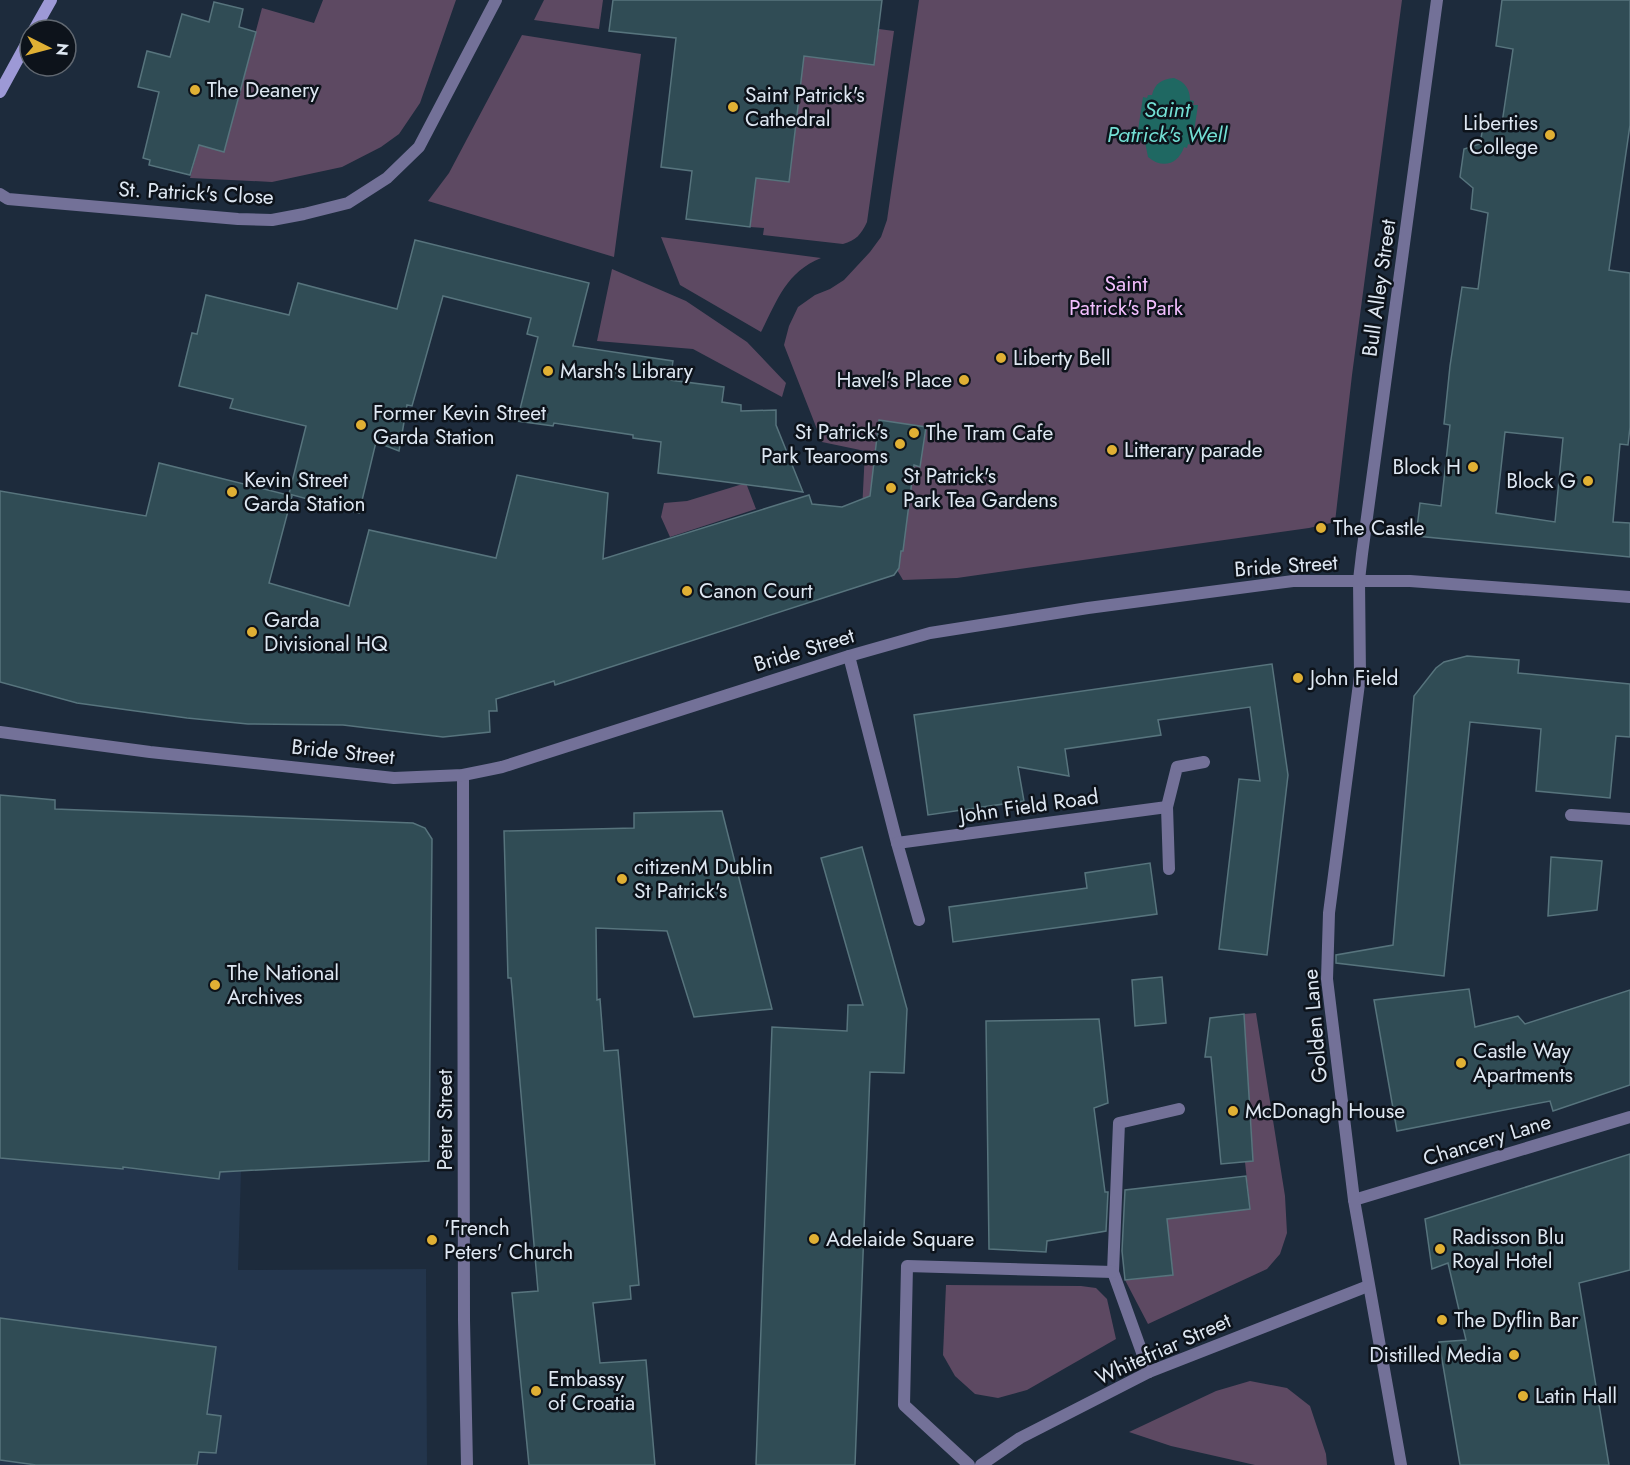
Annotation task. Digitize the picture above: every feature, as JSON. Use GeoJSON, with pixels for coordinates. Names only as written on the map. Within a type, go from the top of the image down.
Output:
{"type":"FeatureCollection","features":[{"type":"Feature","properties":{"kind":"main road"},"geometry":{"type":"LineString","coordinates":[[40,18],[47,2]]}},
{"type":"Feature","properties":{"kind":"main road"},"geometry":{"type":"LineString","coordinates":[[0,92],[18,60]]}},
{"type":"Feature","properties":{"kind":"street","name":"St. Patrick's Close"},"geometry":{"type":"LineString","coordinates":[[0,194],[8,199],[238,219],[272,219],[348,203],[387,178],[419,147],[496,0]]}},
{"type":"Feature","properties":{"kind":"street","name":"Bull Alley Street"},"geometry":{"type":"LineString","coordinates":[[1359,580],[1437,0]]}},
{"type":"Feature","properties":{"kind":"street","name":"Bride Street"},"geometry":{"type":"LineString","coordinates":[[0,732],[162,753],[394,778],[463,775],[502,767],[849,656],[930,633],[1088,608],[1282,583],[1359,580],[1410,581],[1630,597]]}},
{"type":"Feature","properties":{"kind":"street","name":"Golden Lane"},"geometry":{"type":"LineString","coordinates":[[1359,580],[1360,676],[1329,913],[1327,979],[1354,1200],[1401,1465]]}},
{"type":"Feature","properties":{"kind":"street"},"geometry":{"type":"LineString","coordinates":[[849,656],[919,920]]}},
{"type":"Feature","properties":{"kind":"street"},"geometry":{"type":"LineString","coordinates":[[1168,869],[1167,807],[1177,767],[1204,762]]}},
{"type":"Feature","properties":{"kind":"street","name":"Peter Street"},"geometry":{"type":"LineString","coordinates":[[463,775],[464,1320],[467,1465]]}},
{"type":"Feature","properties":{"kind":"street","name":"John Field Road"},"geometry":{"type":"LineString","coordinates":[[897,843],[1167,807]]}},
{"type":"Feature","properties":{"kind":"street"},"geometry":{"type":"LineString","coordinates":[[1571,815],[1630,819]]}},
{"type":"Feature","properties":{"kind":"street"},"geometry":{"type":"LineString","coordinates":[[1149,1372],[1113,1272],[1119,1123],[1179,1109]]}},
{"type":"Feature","properties":{"kind":"street","name":"Chancery Lane"},"geometry":{"type":"LineString","coordinates":[[1354,1200],[1630,1117]]}},
{"type":"Feature","properties":{"kind":"street"},"geometry":{"type":"LineString","coordinates":[[969,1465],[904,1405],[907,1266],[1113,1272]]}},
{"type":"Feature","properties":{"kind":"street","name":"Whitefriar Street"},"geometry":{"type":"LineString","coordinates":[[981,1465],[1020,1438],[1149,1372],[1368,1286]]}},
{"type":"Feature","properties":{"kind":"shaded area"},"geometry":{"type":"Polygon","coordinates":[[[0,1132],[31,1161],[122,1169],[123,1167],[219,1179],[220,1172],[241,1171],[238,1270],[426,1269],[427,1465],[0,1465],[0,1132]]]}},
{"type":"Feature","properties":{"kind":"green space"},"geometry":{"type":"Polygon","coordinates":[[[323,0],[456,0],[420,103],[399,134],[381,147],[342,167],[272,182],[190,178],[199,145],[224,151],[262,8],[314,23],[323,0]]]}},
{"type":"Feature","properties":{"kind":"green space"},"geometry":{"type":"Polygon","coordinates":[[[544,0],[603,0],[599,29],[534,20],[544,0]]]}},
{"type":"Feature","properties":{"kind":"green space","name":"Saint Patrick's Park"},"geometry":{"type":"Polygon","coordinates":[[[919,0],[1402,0],[1352,375],[1335,522],[1309,528],[957,578],[903,580],[862,511],[865,451],[822,442],[784,345],[789,326],[798,307],[844,280],[881,237],[887,220],[919,0]]]}},
{"type":"Feature","properties":{"kind":"green space"},"geometry":{"type":"Polygon","coordinates":[[[879,29],[894,31],[865,227],[855,239],[843,244],[763,235],[764,228],[750,227],[756,178],[789,182],[804,56],[874,65],[879,29]]]}},
{"type":"Feature","properties":{"kind":"green space"},"geometry":{"type":"Polygon","coordinates":[[[522,35],[641,54],[614,257],[428,201],[449,173],[522,35]]]}},
{"type":"Feature","properties":{"kind":"green space"},"geometry":{"type":"Polygon","coordinates":[[[661,237],[821,258],[799,271],[791,279],[761,332],[680,285],[661,237]]]}},
{"type":"Feature","properties":{"kind":"green space"},"geometry":{"type":"Polygon","coordinates":[[[612,269],[686,301],[747,342],[786,383],[782,397],[693,349],[597,341],[612,269]]]}},
{"type":"Feature","properties":{"kind":"green space"},"geometry":{"type":"Polygon","coordinates":[[[746,483],[756,509],[670,537],[661,517],[664,503],[687,501],[746,483]]]}},
{"type":"Feature","properties":{"kind":"green space"},"geometry":{"type":"Polygon","coordinates":[[[1256,1013],[1285,1196],[1287,1233],[1280,1254],[1267,1269],[1148,1324],[1125,1280],[1173,1274],[1167,1219],[1250,1209],[1245,1162],[1253,1161],[1244,1014],[1256,1013]]]}},
{"type":"Feature","properties":{"kind":"green space"},"geometry":{"type":"Polygon","coordinates":[[[946,1285],[1096,1288],[1107,1299],[1116,1339],[1027,1390],[998,1398],[975,1394],[955,1376],[943,1355],[946,1285]]]}},
{"type":"Feature","properties":{"kind":"green space"},"geometry":{"type":"Polygon","coordinates":[[[1250,1381],[1287,1388],[1310,1406],[1326,1454],[1327,1465],[1255,1465],[1171,1446],[1129,1432],[1216,1391],[1250,1381]]]}},
{"type":"Feature","properties":{"kind":"water","name":"Saint Patrick's Well"},"geometry":{"type":"Polygon","coordinates":[[[1174,78],[1186,86],[1190,100],[1194,101],[1193,105],[1198,105],[1192,145],[1188,144],[1187,148],[1184,147],[1174,161],[1164,164],[1148,157],[1145,142],[1137,137],[1143,97],[1147,98],[1148,95],[1152,95],[1160,82],[1174,78]]]}},
{"type":"Feature","properties":{"kind":"building","name":"Saint Patrick's Cathedral"},"geometry":{"type":"Polygon","coordinates":[[[613,0],[882,0],[874,65],[804,56],[789,182],[756,178],[750,227],[686,219],[692,171],[661,167],[676,38],[609,31],[613,0]]]}},
{"type":"Feature","properties":{"kind":"building","name":"Liberties College"},"geometry":{"type":"Polygon","coordinates":[[[1502,0],[1630,0],[1630,125],[1609,270],[1630,273],[1630,427],[1628,445],[1620,444],[1613,522],[1630,523],[1630,557],[1416,536],[1420,503],[1441,506],[1450,425],[1444,424],[1462,287],[1478,289],[1488,213],[1471,209],[1473,188],[1460,177],[1464,149],[1480,144],[1484,121],[1502,123],[1513,49],[1496,46],[1502,0]],[[1505,432],[1496,513],[1555,522],[1563,438],[1505,432]]]}},
{"type":"Feature","properties":{"kind":"building","name":"The Deanery"},"geometry":{"type":"Polygon","coordinates":[[[214,2],[243,9],[239,27],[256,32],[224,152],[199,145],[190,175],[149,165],[150,160],[143,158],[159,92],[138,87],[147,51],[170,57],[182,14],[209,22],[214,2]]]}},
{"type":"Feature","properties":{"kind":"building"},"geometry":{"type":"Polygon","coordinates":[[[415,240],[589,283],[573,346],[673,361],[670,380],[724,387],[722,402],[741,405],[741,411],[776,410],[776,425],[803,492],[658,473],[661,442],[633,438],[633,435],[554,423],[553,426],[517,421],[538,337],[527,334],[531,318],[443,296],[412,406],[407,405],[399,451],[376,442],[359,513],[289,494],[306,426],[230,408],[233,399],[179,386],[192,333],[197,334],[206,295],[289,315],[298,283],[397,309],[415,240]]]}},
{"type":"Feature","properties":{"kind":"building"},"geometry":{"type":"Polygon","coordinates":[[[879,420],[926,427],[920,467],[914,465],[903,551],[901,551],[899,568],[894,575],[555,685],[554,681],[496,699],[497,711],[489,711],[490,732],[443,737],[343,725],[248,724],[187,718],[77,703],[0,682],[0,491],[146,516],[159,463],[292,496],[269,583],[349,606],[369,530],[496,558],[517,475],[608,493],[603,559],[809,495],[812,504],[842,507],[870,496],[879,420]]]}},
{"type":"Feature","properties":{"kind":"building"},"geometry":{"type":"Polygon","coordinates":[[[1467,656],[1519,660],[1518,673],[1630,684],[1630,737],[1616,736],[1610,798],[1536,791],[1541,729],[1470,722],[1444,976],[1336,963],[1336,955],[1393,945],[1414,696],[1436,668],[1444,662],[1467,656]]]}},
{"type":"Feature","properties":{"kind":"building"},"geometry":{"type":"Polygon","coordinates":[[[1272,664],[1288,775],[1267,955],[1219,949],[1239,779],[1260,781],[1250,707],[1158,720],[1161,735],[1065,749],[1069,776],[1018,767],[1024,801],[928,815],[914,715],[1272,664]]]}},
{"type":"Feature","properties":{"kind":"building","name":"The National Archives"},"geometry":{"type":"Polygon","coordinates":[[[0,795],[55,800],[55,809],[413,823],[425,828],[432,839],[429,1161],[220,1172],[219,1179],[123,1167],[123,1169],[0,1158],[0,795]]]}},
{"type":"Feature","properties":{"kind":"building"},"geometry":{"type":"Polygon","coordinates":[[[722,811],[772,1009],[694,1017],[667,931],[596,928],[597,1000],[600,999],[604,1051],[618,1050],[639,1285],[630,1286],[631,1299],[593,1303],[600,1363],[646,1360],[655,1465],[529,1465],[512,1293],[538,1291],[511,978],[508,978],[504,831],[634,828],[634,813],[722,811]]]}},
{"type":"Feature","properties":{"kind":"building","name":"Adelaide Square"},"geometry":{"type":"Polygon","coordinates":[[[862,847],[907,1009],[904,1073],[870,1072],[855,1465],[756,1465],[772,1027],[847,1031],[848,1005],[863,1005],[821,858],[862,847]]]}},
{"type":"Feature","properties":{"kind":"building"},"geometry":{"type":"Polygon","coordinates":[[[1551,857],[1602,861],[1597,910],[1548,916],[1551,857]]]}},
{"type":"Feature","properties":{"kind":"building"},"geometry":{"type":"Polygon","coordinates":[[[1150,863],[1157,914],[953,942],[949,907],[1087,888],[1085,873],[1150,863]]]}},
{"type":"Feature","properties":{"kind":"building"},"geometry":{"type":"Polygon","coordinates":[[[1162,977],[1166,1023],[1135,1026],[1132,980],[1162,977]]]}},
{"type":"Feature","properties":{"kind":"building","name":"Castle Way Apartments"},"geometry":{"type":"Polygon","coordinates":[[[1469,989],[1475,1027],[1518,1016],[1525,1024],[1630,990],[1630,1085],[1553,1111],[1550,1101],[1397,1131],[1374,1000],[1469,989]]]}},
{"type":"Feature","properties":{"kind":"building"},"geometry":{"type":"Polygon","coordinates":[[[1244,1014],[1253,1161],[1221,1164],[1211,1057],[1205,1057],[1210,1018],[1244,1014]]]}},
{"type":"Feature","properties":{"kind":"building"},"geometry":{"type":"Polygon","coordinates":[[[1099,1019],[1108,1103],[1094,1108],[1105,1192],[1108,1192],[1106,1231],[1047,1241],[1046,1252],[989,1249],[986,1021],[1099,1019]]]}},
{"type":"Feature","properties":{"kind":"building"},"geometry":{"type":"Polygon","coordinates":[[[1630,1154],[1630,1270],[1579,1283],[1609,1465],[1460,1465],[1439,1342],[1466,1340],[1448,1263],[1432,1269],[1425,1219],[1630,1154]]]}},
{"type":"Feature","properties":{"kind":"building"},"geometry":{"type":"Polygon","coordinates":[[[1246,1176],[1250,1209],[1167,1219],[1173,1275],[1125,1280],[1122,1251],[1125,1190],[1246,1176]]]}},
{"type":"Feature","properties":{"kind":"building"},"geometry":{"type":"Polygon","coordinates":[[[0,1318],[216,1347],[207,1414],[221,1416],[216,1453],[199,1452],[197,1465],[36,1465],[0,1460],[0,1318]]]}},
{"type":"Feature","properties":{"kind":"place","name":"The Deanery"},"geometry":{"type":"Point","coordinates":[195,90]}},
{"type":"Feature","properties":{"kind":"place","name":"Saint Patrick's Cathedral"},"geometry":{"type":"Point","coordinates":[733,107]}},
{"type":"Feature","properties":{"kind":"place","name":"Liberties College"},"geometry":{"type":"Point","coordinates":[1550,135]}},
{"type":"Feature","properties":{"kind":"place","name":"Liberty Bell"},"geometry":{"type":"Point","coordinates":[1001,358]}},
{"type":"Feature","properties":{"kind":"place","name":"Marsh's Library"},"geometry":{"type":"Point","coordinates":[548,371]}},
{"type":"Feature","properties":{"kind":"place","name":"Havel's Place"},"geometry":{"type":"Point","coordinates":[964,380]}},
{"type":"Feature","properties":{"kind":"place","name":"Former Kevin Street Garda Station"},"geometry":{"type":"Point","coordinates":[361,425]}},
{"type":"Feature","properties":{"kind":"place","name":"The Tram Cafe"},"geometry":{"type":"Point","coordinates":[914,433]}},
{"type":"Feature","properties":{"kind":"place","name":"St Patrick's Park Tearooms"},"geometry":{"type":"Point","coordinates":[900,444]}},
{"type":"Feature","properties":{"kind":"place","name":"Litterary parade"},"geometry":{"type":"Point","coordinates":[1112,450]}},
{"type":"Feature","properties":{"kind":"place","name":"Block H"},"geometry":{"type":"Point","coordinates":[1473,467]}},
{"type":"Feature","properties":{"kind":"place","name":"Block G"},"geometry":{"type":"Point","coordinates":[1588,481]}},
{"type":"Feature","properties":{"kind":"place","name":"St Patrick's Park Tea Gardens"},"geometry":{"type":"Point","coordinates":[891,488]}},
{"type":"Feature","properties":{"kind":"place","name":"Kevin Street Garda Station"},"geometry":{"type":"Point","coordinates":[232,492]}},
{"type":"Feature","properties":{"kind":"place","name":"The Castle"},"geometry":{"type":"Point","coordinates":[1321,528]}},
{"type":"Feature","properties":{"kind":"place","name":"Canon Court"},"geometry":{"type":"Point","coordinates":[687,591]}},
{"type":"Feature","properties":{"kind":"place","name":"Garda Divisional HQ"},"geometry":{"type":"Point","coordinates":[252,632]}},
{"type":"Feature","properties":{"kind":"place","name":"John Field"},"geometry":{"type":"Point","coordinates":[1298,678]}},
{"type":"Feature","properties":{"kind":"place","name":"citizenM Dublin St Patrick's"},"geometry":{"type":"Point","coordinates":[622,879]}},
{"type":"Feature","properties":{"kind":"place","name":"The National Archives"},"geometry":{"type":"Point","coordinates":[215,985]}},
{"type":"Feature","properties":{"kind":"place","name":"Castle Way Apartments"},"geometry":{"type":"Point","coordinates":[1461,1063]}},
{"type":"Feature","properties":{"kind":"place","name":"McDonagh House"},"geometry":{"type":"Point","coordinates":[1233,1111]}},
{"type":"Feature","properties":{"kind":"place","name":"Adelaide Square"},"geometry":{"type":"Point","coordinates":[814,1239]}},
{"type":"Feature","properties":{"kind":"place","name":"'French Peters' Church"},"geometry":{"type":"Point","coordinates":[432,1240]}},
{"type":"Feature","properties":{"kind":"place","name":"Radisson Blu Royal Hotel"},"geometry":{"type":"Point","coordinates":[1440,1249]}},
{"type":"Feature","properties":{"kind":"place","name":"The Dyflin Bar"},"geometry":{"type":"Point","coordinates":[1442,1320]}},
{"type":"Feature","properties":{"kind":"place","name":"Distilled Media"},"geometry":{"type":"Point","coordinates":[1514,1355]}},
{"type":"Feature","properties":{"kind":"place","name":"Embassy of Croatia"},"geometry":{"type":"Point","coordinates":[536,1391]}},
{"type":"Feature","properties":{"kind":"place","name":"Latin Hall"},"geometry":{"type":"Point","coordinates":[1523,1396]}}]}
